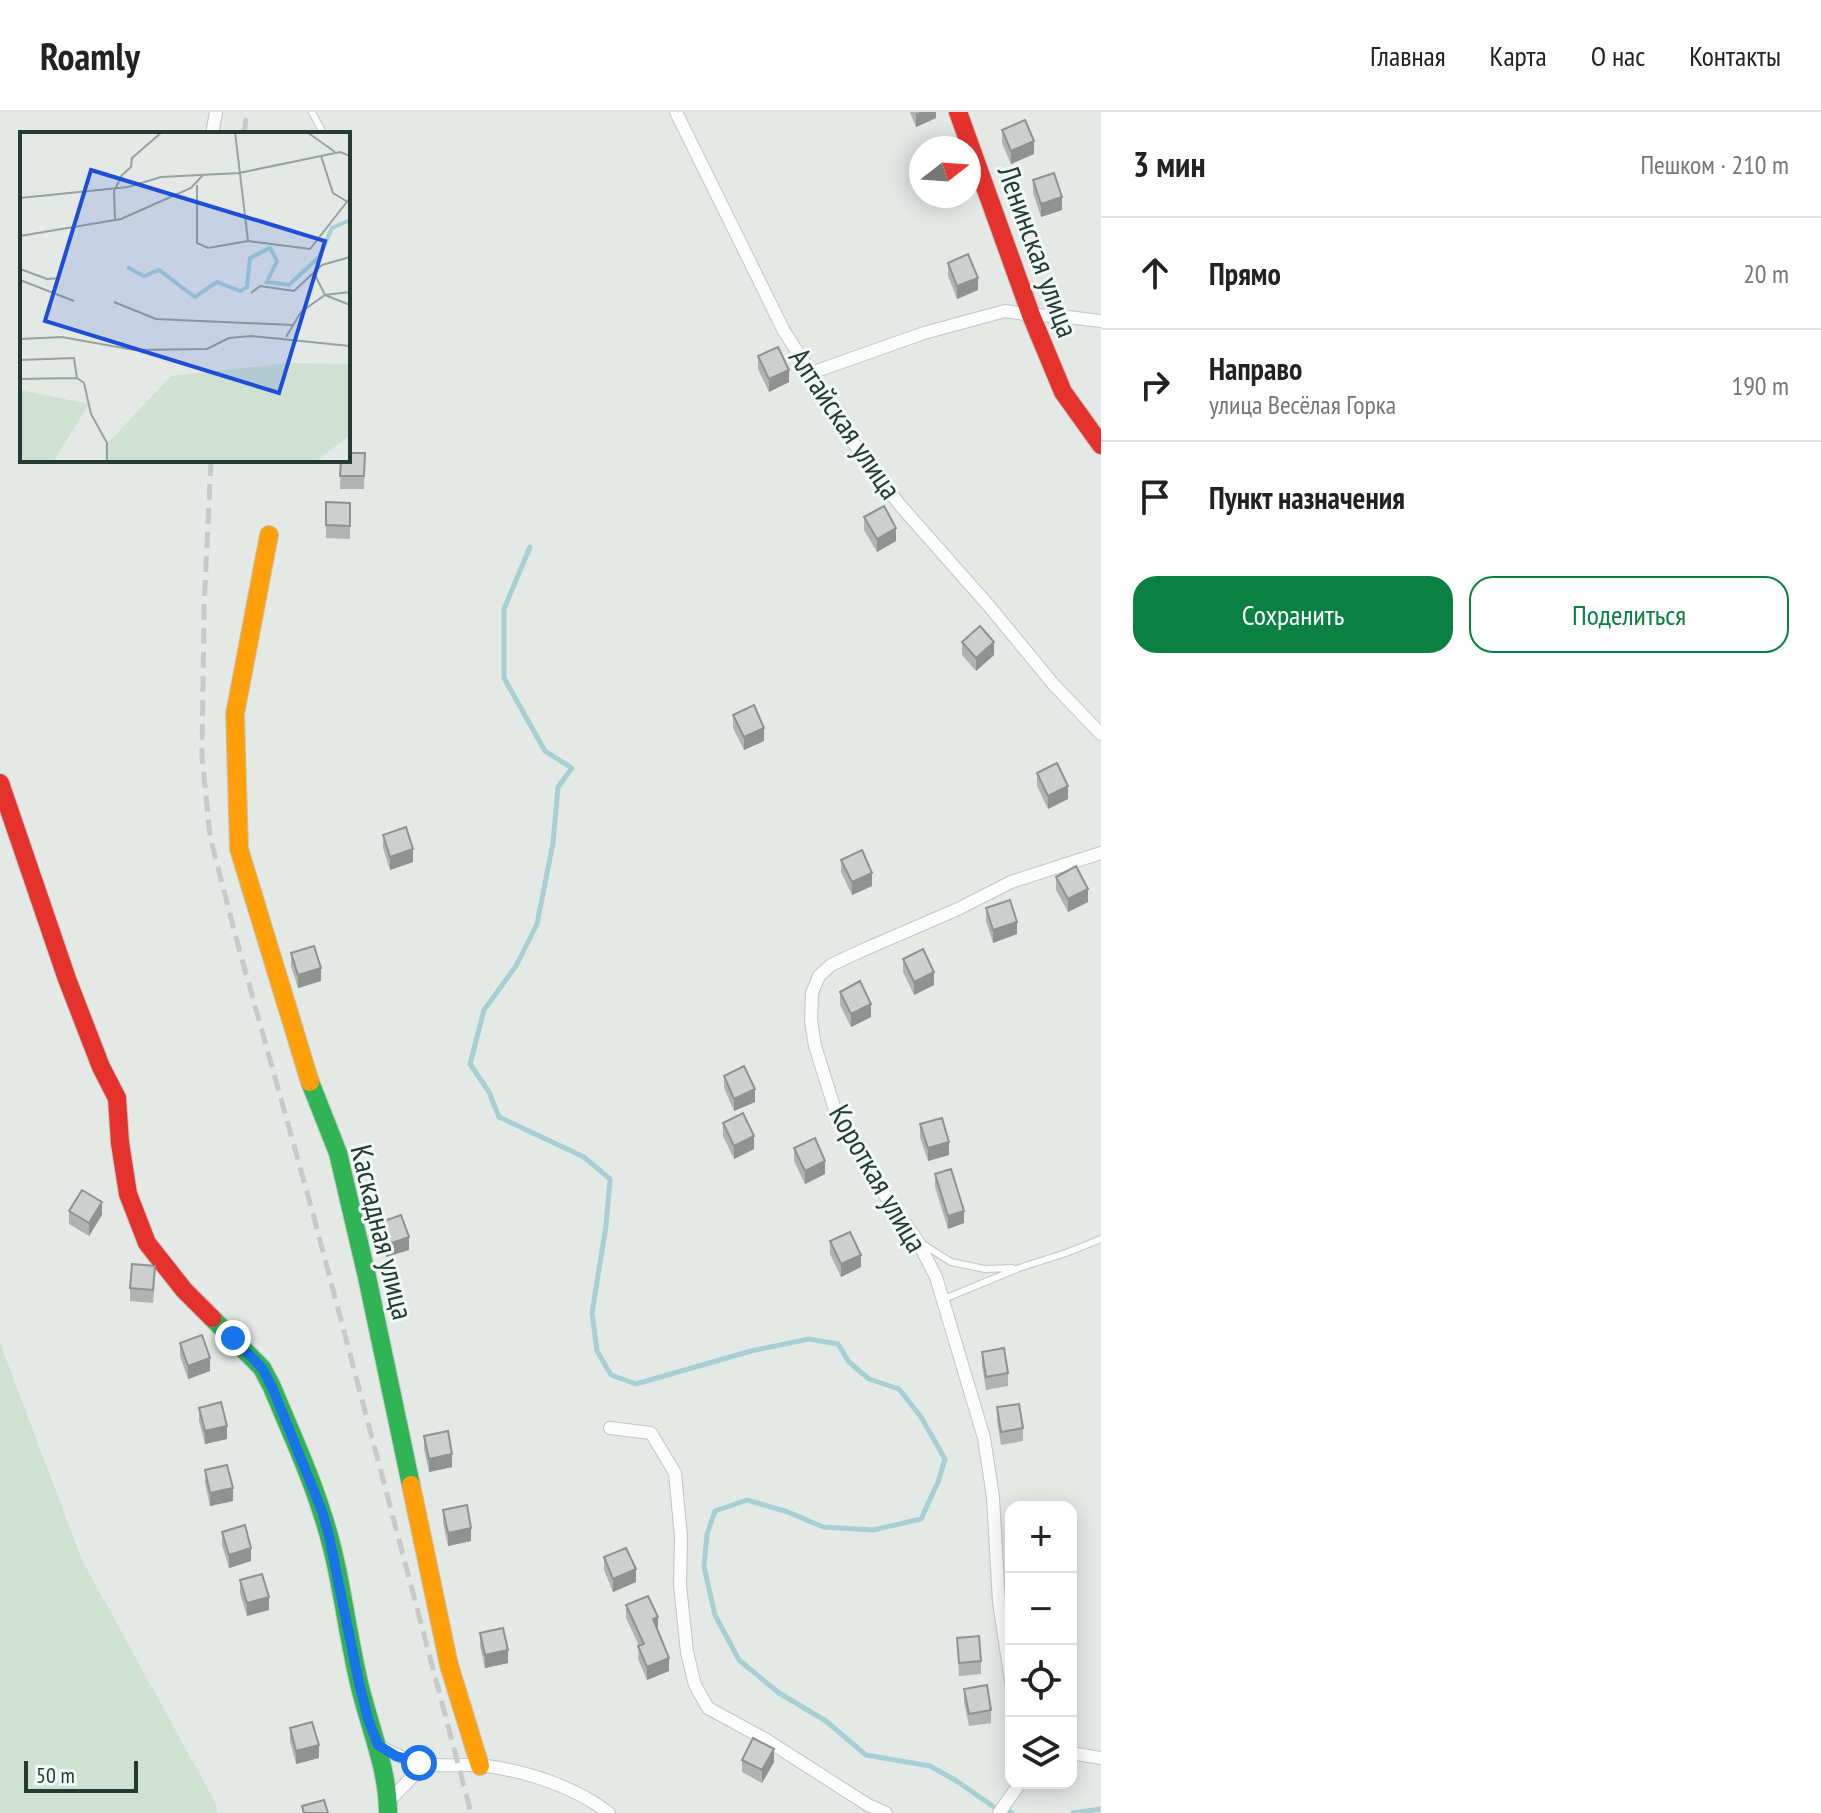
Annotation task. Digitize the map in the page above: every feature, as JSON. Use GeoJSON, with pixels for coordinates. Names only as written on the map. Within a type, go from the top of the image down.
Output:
{"type":"FeatureCollection","features":[{"type":"Feature","properties":{"kind":"street"},"geometry":{"type":"LineString","coordinates":[[212,132],[216,112]]}},
{"type":"Feature","properties":{"kind":"street","name":"Алтайская улица"},"geometry":{"type":"LineString","coordinates":[[676,112],[784,331],[833,415],[899,504],[1054,685],[1101,734]]}},
{"type":"Feature","properties":{"kind":"street","name":"Ленинская улица"},"geometry":{"type":"LineString","coordinates":[[958,112],[1031,315],[1063,392],[1101,445]]}},
{"type":"Feature","properties":{"kind":"street"},"geometry":{"type":"LineString","coordinates":[[811,373],[924,333],[1005,311],[1101,321]]}},
{"type":"Feature","properties":{"kind":"street","name":"Каскадная улица"},"geometry":{"type":"LineString","coordinates":[[269,535],[235,714],[239,849],[312,1090],[338,1153],[449,1665],[480,1766]]}},
{"type":"Feature","properties":{"kind":"street"},"geometry":{"type":"LineString","coordinates":[[0,783],[67,979],[101,1067],[117,1098],[128,1194],[147,1243],[184,1290],[256,1361],[272,1387],[322,1511],[359,1683],[378,1745],[388,1807]]}},
{"type":"Feature","properties":{"kind":"street","name":"Короткая улица"},"geometry":{"type":"LineString","coordinates":[[1006,1645],[999,1602],[993,1497],[984,1438],[944,1299],[917,1240],[885,1195],[836,1113],[815,1046],[811,1020],[812,993],[819,976],[831,965],[1011,882],[1101,853]]}},
{"type":"Feature","properties":{"kind":"street"},"geometry":{"type":"LineString","coordinates":[[610,1428],[651,1433],[675,1473],[681,1537],[680,1585],[687,1652],[695,1685],[708,1708],[765,1739],[866,1809],[886,1813]]}},
{"type":"Feature","properties":{"kind":"street"},"geometry":{"type":"LineString","coordinates":[[378,1745],[396,1756],[433,1765],[480,1766],[543,1779],[609,1813]]}},
{"type":"Feature","properties":{"kind":"street"},"geometry":{"type":"LineString","coordinates":[[1077,1754],[1101,1758]]}},
{"type":"Feature","properties":{"kind":"street"},"geometry":{"type":"LineString","coordinates":[[388,1807],[396,1791],[433,1765]]}},
{"type":"Feature","properties":{"kind":"street"},"geometry":{"type":"LineString","coordinates":[[999,1813],[1016,1789]]}},
{"type":"Feature","properties":{"kind":"lane"},"geometry":{"type":"LineString","coordinates":[[312,112],[321,129]]}},
{"type":"Feature","properties":{"kind":"lane"},"geometry":{"type":"LineString","coordinates":[[944,1299],[1101,1239]]}},
{"type":"Feature","properties":{"kind":"lane"},"geometry":{"type":"LineString","coordinates":[[917,1240],[951,1262],[985,1269],[1019,1268]]}},
{"type":"Feature","properties":{"kind":"green space"},"geometry":{"type":"Polygon","coordinates":[[[0,1343],[82,1560],[216,1804],[217,1813],[0,1813],[0,1343]]]}},
{"type":"Feature","properties":{"kind":"building"},"geometry":{"type":"Polygon","coordinates":[[[1025,120],[1034,141],[1011,151],[1002,130],[1025,120]]]}},
{"type":"Feature","properties":{"kind":"building"},"geometry":{"type":"Polygon","coordinates":[[[1054,173],[1062,197],[1041,204],[1033,180],[1054,173]]]}},
{"type":"Feature","properties":{"kind":"building"},"geometry":{"type":"Polygon","coordinates":[[[968,254],[978,278],[957,286],[948,263],[968,254]]]}},
{"type":"Feature","properties":{"kind":"building"},"geometry":{"type":"Polygon","coordinates":[[[778,347],[789,370],[769,379],[758,356],[778,347]]]}},
{"type":"Feature","properties":{"kind":"building"},"geometry":{"type":"Polygon","coordinates":[[[350,453],[365,453],[364,476],[340,476],[341,462],[350,462],[350,453]]]}},
{"type":"Feature","properties":{"kind":"building"},"geometry":{"type":"Polygon","coordinates":[[[326,502],[350,503],[350,526],[326,525],[326,502]]]}},
{"type":"Feature","properties":{"kind":"building"},"geometry":{"type":"Polygon","coordinates":[[[884,506],[896,528],[877,539],[864,517],[884,506]]]}},
{"type":"Feature","properties":{"kind":"building"},"geometry":{"type":"Polygon","coordinates":[[[980,626],[994,642],[976,658],[962,642],[980,626]]]}},
{"type":"Feature","properties":{"kind":"building"},"geometry":{"type":"Polygon","coordinates":[[[754,705],[764,728],[744,737],[733,715],[754,705]]]}},
{"type":"Feature","properties":{"kind":"building"},"geometry":{"type":"Polygon","coordinates":[[[1057,763],[1068,786],[1048,796],[1037,773],[1057,763]]]}},
{"type":"Feature","properties":{"kind":"building"},"geometry":{"type":"Polygon","coordinates":[[[406,827],[413,849],[390,857],[383,835],[406,827]]]}},
{"type":"Feature","properties":{"kind":"building"},"geometry":{"type":"Polygon","coordinates":[[[862,850],[872,873],[852,882],[841,860],[862,850]]]}},
{"type":"Feature","properties":{"kind":"building"},"geometry":{"type":"Polygon","coordinates":[[[1076,866],[1088,889],[1068,899],[1056,877],[1076,866]]]}},
{"type":"Feature","properties":{"kind":"building"},"geometry":{"type":"Polygon","coordinates":[[[1010,900],[1017,922],[993,930],[986,908],[1010,900]]]}},
{"type":"Feature","properties":{"kind":"building"},"geometry":{"type":"Polygon","coordinates":[[[314,946],[321,968],[298,975],[291,953],[314,946]]]}},
{"type":"Feature","properties":{"kind":"building"},"geometry":{"type":"Polygon","coordinates":[[[923,949],[934,972],[914,982],[903,959],[923,949]]]}},
{"type":"Feature","properties":{"kind":"building"},"geometry":{"type":"Polygon","coordinates":[[[860,981],[871,1004],[851,1014],[840,992],[860,981]]]}},
{"type":"Feature","properties":{"kind":"building"},"geometry":{"type":"Polygon","coordinates":[[[744,1066],[755,1089],[734,1099],[724,1076],[744,1066]]]}},
{"type":"Feature","properties":{"kind":"building"},"geometry":{"type":"Polygon","coordinates":[[[743,1113],[754,1136],[734,1146],[723,1123],[743,1113]]]}},
{"type":"Feature","properties":{"kind":"building"},"geometry":{"type":"Polygon","coordinates":[[[942,1118],[949,1142],[928,1148],[920,1124],[942,1118]]]}},
{"type":"Feature","properties":{"kind":"building"},"geometry":{"type":"Polygon","coordinates":[[[815,1138],[825,1161],[805,1171],[794,1148],[815,1138]]]}},
{"type":"Feature","properties":{"kind":"building"},"geometry":{"type":"Polygon","coordinates":[[[951,1169],[964,1211],[948,1216],[935,1174],[951,1169]]]}},
{"type":"Feature","properties":{"kind":"building"},"geometry":{"type":"Polygon","coordinates":[[[82,1190],[102,1202],[89,1223],[69,1211],[82,1190]]]}},
{"type":"Feature","properties":{"kind":"building"},"geometry":{"type":"Polygon","coordinates":[[[401,1215],[409,1237],[386,1245],[378,1223],[401,1215]]]}},
{"type":"Feature","properties":{"kind":"building"},"geometry":{"type":"Polygon","coordinates":[[[850,1232],[861,1255],[841,1264],[830,1241],[850,1232]]]}},
{"type":"Feature","properties":{"kind":"building"},"geometry":{"type":"Polygon","coordinates":[[[132,1264],[155,1266],[153,1290],[130,1288],[132,1264]]]}},
{"type":"Feature","properties":{"kind":"building"},"geometry":{"type":"Polygon","coordinates":[[[202,1335],[210,1358],[188,1366],[180,1343],[202,1335]]]}},
{"type":"Feature","properties":{"kind":"building"},"geometry":{"type":"Polygon","coordinates":[[[1004,1348],[1008,1373],[986,1377],[982,1352],[1004,1348]]]}},
{"type":"Feature","properties":{"kind":"building"},"geometry":{"type":"Polygon","coordinates":[[[221,1402],[227,1426],[205,1431],[199,1408],[221,1402]]]}},
{"type":"Feature","properties":{"kind":"building"},"geometry":{"type":"Polygon","coordinates":[[[1019,1404],[1023,1428],[1001,1432],[997,1407],[1019,1404]]]}},
{"type":"Feature","properties":{"kind":"building"},"geometry":{"type":"Polygon","coordinates":[[[448,1431],[452,1454],[429,1459],[424,1436],[448,1431]]]}},
{"type":"Feature","properties":{"kind":"building"},"geometry":{"type":"Polygon","coordinates":[[[227,1465],[233,1488],[210,1493],[205,1470],[227,1465]]]}},
{"type":"Feature","properties":{"kind":"building"},"geometry":{"type":"Polygon","coordinates":[[[467,1505],[471,1528],[448,1533],[443,1510],[467,1505]]]}},
{"type":"Feature","properties":{"kind":"building"},"geometry":{"type":"Polygon","coordinates":[[[245,1525],[251,1548],[229,1555],[222,1532],[245,1525]]]}},
{"type":"Feature","properties":{"kind":"building"},"geometry":{"type":"Polygon","coordinates":[[[626,1548],[636,1569],[613,1579],[604,1557],[626,1548]]]}},
{"type":"Feature","properties":{"kind":"building"},"geometry":{"type":"Polygon","coordinates":[[[262,1574],[269,1597],[247,1603],[240,1580],[262,1574]]]}},
{"type":"Feature","properties":{"kind":"building"},"geometry":{"type":"Polygon","coordinates":[[[648,1596],[658,1617],[653,1619],[669,1658],[647,1667],[638,1646],[644,1644],[626,1605],[648,1596]]]}},
{"type":"Feature","properties":{"kind":"building"},"geometry":{"type":"Polygon","coordinates":[[[503,1628],[508,1650],[485,1655],[480,1633],[503,1628]]]}},
{"type":"Feature","properties":{"kind":"building"},"geometry":{"type":"Polygon","coordinates":[[[979,1636],[981,1661],[959,1663],[957,1638],[979,1636]]]}},
{"type":"Feature","properties":{"kind":"building"},"geometry":{"type":"Polygon","coordinates":[[[987,1685],[991,1710],[969,1714],[964,1689],[987,1685]]]}},
{"type":"Feature","properties":{"kind":"building"},"geometry":{"type":"Polygon","coordinates":[[[312,1722],[319,1745],[296,1751],[290,1728],[312,1722]]]}},
{"type":"Feature","properties":{"kind":"building"},"geometry":{"type":"Polygon","coordinates":[[[753,1738],[774,1749],[762,1770],[742,1760],[753,1738]]]}},
{"type":"Feature","properties":{"kind":"building"},"geometry":{"type":"Polygon","coordinates":[[[324,1800],[328,1813],[304,1813],[302,1806],[324,1800]]]}},
{"type":"Feature","properties":{"kind":"waterway"},"geometry":{"type":"LineString","coordinates":[[530,547],[504,609],[504,678],[545,751],[572,768],[558,787],[553,843],[537,924],[516,966],[484,1010],[470,1064],[489,1092],[499,1117],[584,1157],[610,1179],[592,1313],[597,1351],[611,1375],[636,1384],[751,1351],[809,1339],[838,1344],[849,1362],[869,1379],[899,1389],[921,1417],[945,1459],[921,1519],[873,1530],[823,1527],[788,1512],[747,1500],[715,1511],[707,1534],[704,1567],[715,1615],[739,1660],[779,1693],[826,1721],[866,1755],[930,1766],[994,1807],[1012,1813]]}},
{"type":"Feature","properties":{"kind":"waterway"},"geometry":{"type":"LineString","coordinates":[[1073,1813],[1101,1809]]}},
{"type":"Feature","properties":{"kind":"railway"},"geometry":{"type":"LineString","coordinates":[[244,132],[247,112]]}},
{"type":"Feature","properties":{"kind":"railway"},"geometry":{"type":"LineString","coordinates":[[211,462],[204,608],[202,756],[210,836],[471,1813]]}},
{"type":"Feature","properties":{"kind":"traffic: fast"},"geometry":{"type":"LineString","coordinates":[[310,1082],[338,1153],[411,1485]]}},
{"type":"Feature","properties":{"kind":"traffic: fast"},"geometry":{"type":"LineString","coordinates":[[212,1318],[262,1368],[317,1497],[334,1556],[360,1687],[382,1765],[388,1813]]}},
{"type":"Feature","properties":{"kind":"traffic: slow"},"geometry":{"type":"LineString","coordinates":[[269,535],[235,714],[239,849],[310,1082]]}},
{"type":"Feature","properties":{"kind":"traffic: slow"},"geometry":{"type":"LineString","coordinates":[[411,1485],[449,1665],[480,1766]]}},
{"type":"Feature","properties":{"kind":"traffic: jam"},"geometry":{"type":"LineString","coordinates":[[958,112],[1031,315],[1063,392],[1101,445]]}},
{"type":"Feature","properties":{"kind":"traffic: jam"},"geometry":{"type":"LineString","coordinates":[[0,783],[67,979],[101,1067],[117,1098],[128,1194],[147,1243],[184,1290],[212,1318]]}},
{"type":"Feature","properties":{"kind":"route"},"geometry":{"type":"LineString","coordinates":[[233,1338],[262,1368],[272,1387],[322,1511],[359,1683],[378,1745],[396,1756],[419,1763]]}}]}
